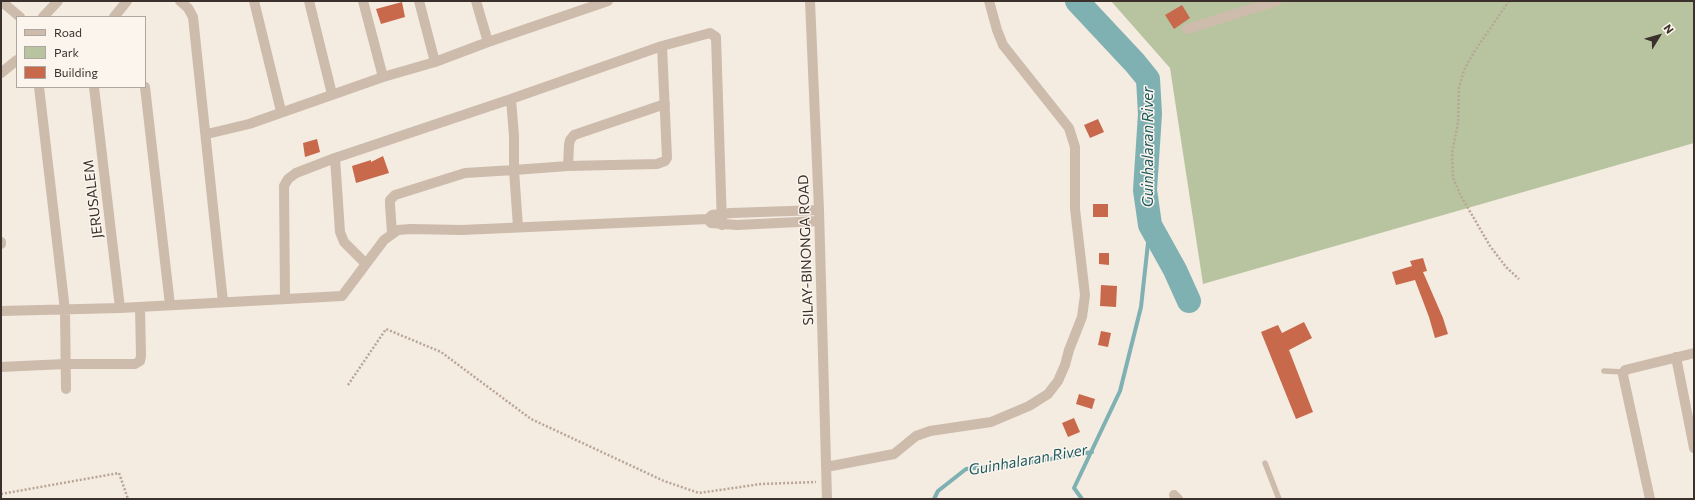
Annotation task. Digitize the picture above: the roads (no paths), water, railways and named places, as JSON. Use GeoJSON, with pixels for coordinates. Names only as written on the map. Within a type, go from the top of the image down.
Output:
{"type":"FeatureCollection","features":[{"type":"Feature","properties":{"kind":"street"},"geometry":{"type":"LineString","coordinates":[[1,1],[19,16]]}},
{"type":"Feature","properties":{"kind":"street"},"geometry":{"type":"LineString","coordinates":[[45,16],[58,1]]}},
{"type":"Feature","properties":{"kind":"street"},"geometry":{"type":"LineString","coordinates":[[115,16],[127,1]]}},
{"type":"Feature","properties":{"kind":"street"},"geometry":{"type":"LineString","coordinates":[[180,1],[188,8],[193,17],[207,134],[223,302]]}},
{"type":"Feature","properties":{"kind":"street"},"geometry":{"type":"LineString","coordinates":[[254,1],[281,111]]}},
{"type":"Feature","properties":{"kind":"street"},"geometry":{"type":"LineString","coordinates":[[309,1],[332,94]]}},
{"type":"Feature","properties":{"kind":"street"},"geometry":{"type":"LineString","coordinates":[[363,1],[383,76]]}},
{"type":"Feature","properties":{"kind":"street"},"geometry":{"type":"LineString","coordinates":[[419,1],[435,62]]}},
{"type":"Feature","properties":{"kind":"street"},"geometry":{"type":"LineString","coordinates":[[476,1],[488,42]]}},
{"type":"Feature","properties":{"kind":"street"},"geometry":{"type":"LineString","coordinates":[[207,134],[249,124],[281,111],[383,76],[435,62],[488,42],[608,1]]}},
{"type":"Feature","properties":{"kind":"street","name":"SILAY-BINONGA ROAD"},"geometry":{"type":"LineString","coordinates":[[810,1],[819,210],[826,499]]}},
{"type":"Feature","properties":{"kind":"street"},"geometry":{"type":"LineString","coordinates":[[826,467],[894,454],[916,436],[930,431],[991,422],[1023,409],[1048,394],[1058,381],[1082,317],[1085,295],[1075,209],[1075,147],[1069,128],[1003,45],[996,30],[989,1]]}},
{"type":"Feature","properties":{"kind":"street"},"geometry":{"type":"LineString","coordinates":[[1187,29],[1277,1]]}},
{"type":"Feature","properties":{"kind":"street"},"geometry":{"type":"LineString","coordinates":[[284,298],[284,186],[288,179],[296,173],[335,158],[511,99],[662,46],[710,33],[716,37],[722,224]]}},
{"type":"Feature","properties":{"kind":"street"},"geometry":{"type":"LineString","coordinates":[[392,233],[390,200],[395,195],[465,173],[568,166],[662,163],[667,158],[662,46]]}},
{"type":"Feature","properties":{"kind":"street"},"geometry":{"type":"LineString","coordinates":[[1,73],[16,61]]}},
{"type":"Feature","properties":{"kind":"street"},"geometry":{"type":"LineString","coordinates":[[39,88],[65,310],[66,389]]}},
{"type":"Feature","properties":{"kind":"street","name":"JERUSALEM"},"geometry":{"type":"LineString","coordinates":[[94,88],[120,308]]}},
{"type":"Feature","properties":{"kind":"street"},"geometry":{"type":"LineString","coordinates":[[144,88],[170,305]]}},
{"type":"Feature","properties":{"kind":"street"},"geometry":{"type":"LineString","coordinates":[[511,99],[518,227]]}},
{"type":"Feature","properties":{"kind":"street"},"geometry":{"type":"LineString","coordinates":[[568,166],[570,140],[574,135],[665,104]]}},
{"type":"Feature","properties":{"kind":"street"},"geometry":{"type":"LineString","coordinates":[[335,158],[340,232],[344,242],[366,264]]}},
{"type":"Feature","properties":{"kind":"street"},"geometry":{"type":"LineString","coordinates":[[1,311],[120,308],[342,296],[384,240],[398,230],[462,230],[708,219],[712,215],[722,214],[819,210]]}},
{"type":"Feature","properties":{"kind":"street"},"geometry":{"type":"LineString","coordinates":[[708,219],[711,223],[722,224],[819,221]]}},
{"type":"Feature","properties":{"kind":"street"},"geometry":{"type":"LineString","coordinates":[[1,367],[65,364],[135,364],[140,361],[140,307]]}},
{"type":"Feature","properties":{"kind":"street"},"geometry":{"type":"LineString","coordinates":[[1650,499],[1622,375],[1624,372],[1694,353]]}},
{"type":"Feature","properties":{"kind":"street"},"geometry":{"type":"LineString","coordinates":[[1676,357],[1690,407],[1694,448]]}},
{"type":"Feature","properties":{"kind":"lane"},"geometry":{"type":"LineString","coordinates":[[1604,371],[1624,372]]}},
{"type":"Feature","properties":{"kind":"lane"},"geometry":{"type":"LineString","coordinates":[[1265,464],[1279,499]]}},
{"type":"Feature","properties":{"kind":"waterway","name":"Guinhalaran River"},"geometry":{"type":"LineString","coordinates":[[1077,1],[1148,79],[1150,114],[1145,190],[1150,225],[1175,270],[1189,301]]}},
{"type":"Feature","properties":{"kind":"waterway","name":"Guinhalaran River"},"geometry":{"type":"LineString","coordinates":[[1082,499],[1074,488],[1120,391],[1141,307],[1150,225]]}},
{"type":"Feature","properties":{"kind":"waterway","name":"Guinhalaran River"},"geometry":{"type":"LineString","coordinates":[[934,499],[938,491],[966,469],[1039,461],[1092,452]]}}]}
